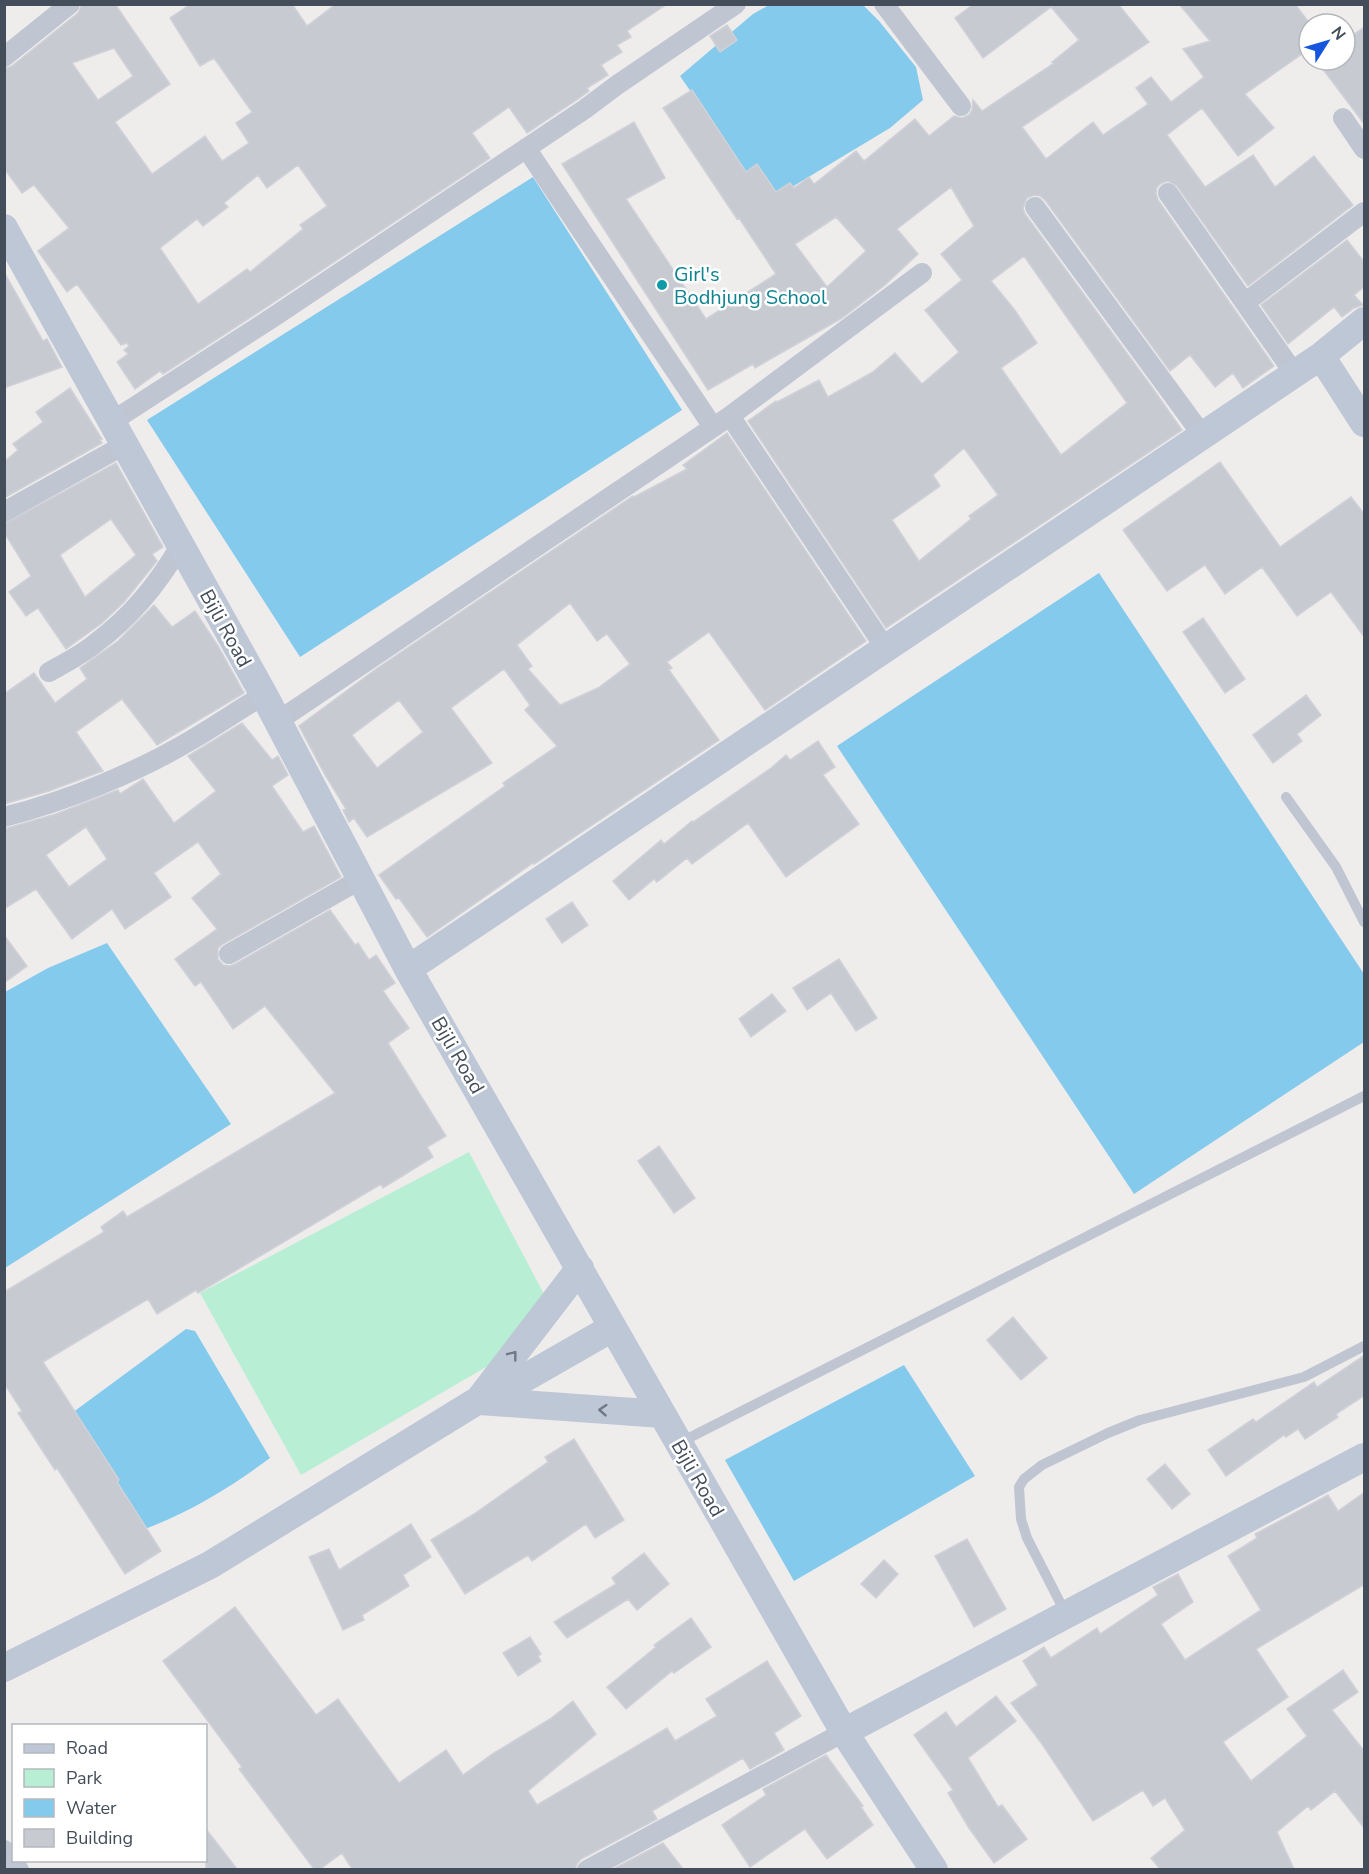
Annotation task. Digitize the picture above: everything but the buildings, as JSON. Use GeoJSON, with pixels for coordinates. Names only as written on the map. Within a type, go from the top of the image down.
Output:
{"type":"FeatureCollection","features":[{"type":"Feature","properties":{"kind":"street"},"geometry":{"type":"LineString","coordinates":[[4,57],[70,4]]}},
{"type":"Feature","properties":{"kind":"street"},"geometry":{"type":"LineString","coordinates":[[4,512],[117,434],[273,318],[585,109],[736,4]]}},
{"type":"Feature","properties":{"kind":"street"},"geometry":{"type":"LineString","coordinates":[[884,4],[961,106]]}},
{"type":"Feature","properties":{"kind":"street"},"geometry":{"type":"LineString","coordinates":[[1343,118],[1365,149]]}},
{"type":"Feature","properties":{"kind":"street"},"geometry":{"type":"LineString","coordinates":[[526,148],[721,422],[886,648]]}},
{"type":"Feature","properties":{"kind":"street"},"geometry":{"type":"LineString","coordinates":[[1168,193],[1294,373]]}},
{"type":"Feature","properties":{"kind":"street"},"geometry":{"type":"LineString","coordinates":[[1035,207],[1203,436]]}},
{"type":"Feature","properties":{"kind":"street"},"geometry":{"type":"LineString","coordinates":[[1246,302],[1365,212]]}},
{"type":"Feature","properties":{"kind":"street","name":"Bijli Road"},"geometry":{"type":"LineString","coordinates":[[4,228],[264,695],[408,969],[844,1732],[934,1869]]}},
{"type":"Feature","properties":{"kind":"street"},"geometry":{"type":"LineString","coordinates":[[278,722],[721,422],[922,273]]}},
{"type":"Feature","properties":{"kind":"street"},"geometry":{"type":"LineString","coordinates":[[408,969],[1203,436],[1321,356],[1365,321]]}},
{"type":"Feature","properties":{"kind":"street"},"geometry":{"type":"LineString","coordinates":[[1321,356],[1365,423]]}},
{"type":"Feature","properties":{"kind":"street"},"geometry":{"type":"LineString","coordinates":[[50,672],[96,644],[131,612],[164,574],[180,546]]}},
{"type":"Feature","properties":{"kind":"street"},"geometry":{"type":"LineString","coordinates":[[4,817],[43,807],[136,769],[193,740],[264,695]]}},
{"type":"Feature","properties":{"kind":"street"},"geometry":{"type":"LineString","coordinates":[[229,954],[361,879]]}},
{"type":"Feature","properties":{"kind":"street"},"geometry":{"type":"LineString","coordinates":[[477,1401],[580,1268]]}},
{"type":"Feature","properties":{"kind":"street"},"geometry":{"type":"LineString","coordinates":[[4,1668],[210,1564],[477,1401],[509,1387],[612,1328]]}},
{"type":"Feature","properties":{"kind":"street"},"geometry":{"type":"LineString","coordinates":[[477,1401],[662,1414]]}},
{"type":"Feature","properties":{"kind":"street"},"geometry":{"type":"LineString","coordinates":[[587,1869],[1365,1457]]}},
{"type":"Feature","properties":{"kind":"lane"},"geometry":{"type":"LineString","coordinates":[[1286,797],[1336,867],[1365,922]]}},
{"type":"Feature","properties":{"kind":"lane"},"geometry":{"type":"LineString","coordinates":[[679,1443],[1365,1096]]}},
{"type":"Feature","properties":{"kind":"lane"},"geometry":{"type":"LineString","coordinates":[[1066,1614],[1027,1538],[1021,1519],[1019,1487],[1024,1479],[1042,1465],[1140,1419],[1304,1377],[1365,1347]]}},
{"type":"Feature","properties":{"kind":"green space"},"geometry":{"type":"Polygon","coordinates":[[[469,1152],[546,1298],[517,1349],[301,1475],[200,1293],[469,1152]]]}},
{"type":"Feature","properties":{"kind":"water"},"geometry":{"type":"Polygon","coordinates":[[[769,5],[863,5],[916,67],[923,100],[890,128],[767,202],[680,76],[753,14],[769,5]]]}},
{"type":"Feature","properties":{"kind":"water"},"geometry":{"type":"Polygon","coordinates":[[[533,177],[682,410],[300,657],[147,420],[533,177]]]}},
{"type":"Feature","properties":{"kind":"water"},"geometry":{"type":"Polygon","coordinates":[[[1099,573],[1364,974],[1364,1042],[1134,1194],[837,746],[1099,573]]]}},
{"type":"Feature","properties":{"kind":"water"},"geometry":{"type":"Polygon","coordinates":[[[107,943],[231,1124],[5,1268],[5,992],[48,968],[107,943]]]}},
{"type":"Feature","properties":{"kind":"water"},"geometry":{"type":"Polygon","coordinates":[[[186,1329],[195,1331],[270,1458],[210,1498],[145,1529],[72,1413],[186,1329]]]}},
{"type":"Feature","properties":{"kind":"water"},"geometry":{"type":"Polygon","coordinates":[[[904,1365],[975,1476],[794,1581],[725,1460],[904,1365]]]}},
{"type":"Feature","properties":{"kind":"place","name":"Girl's Bodhjung School"},"geometry":{"type":"Point","coordinates":[662,285]}}]}
